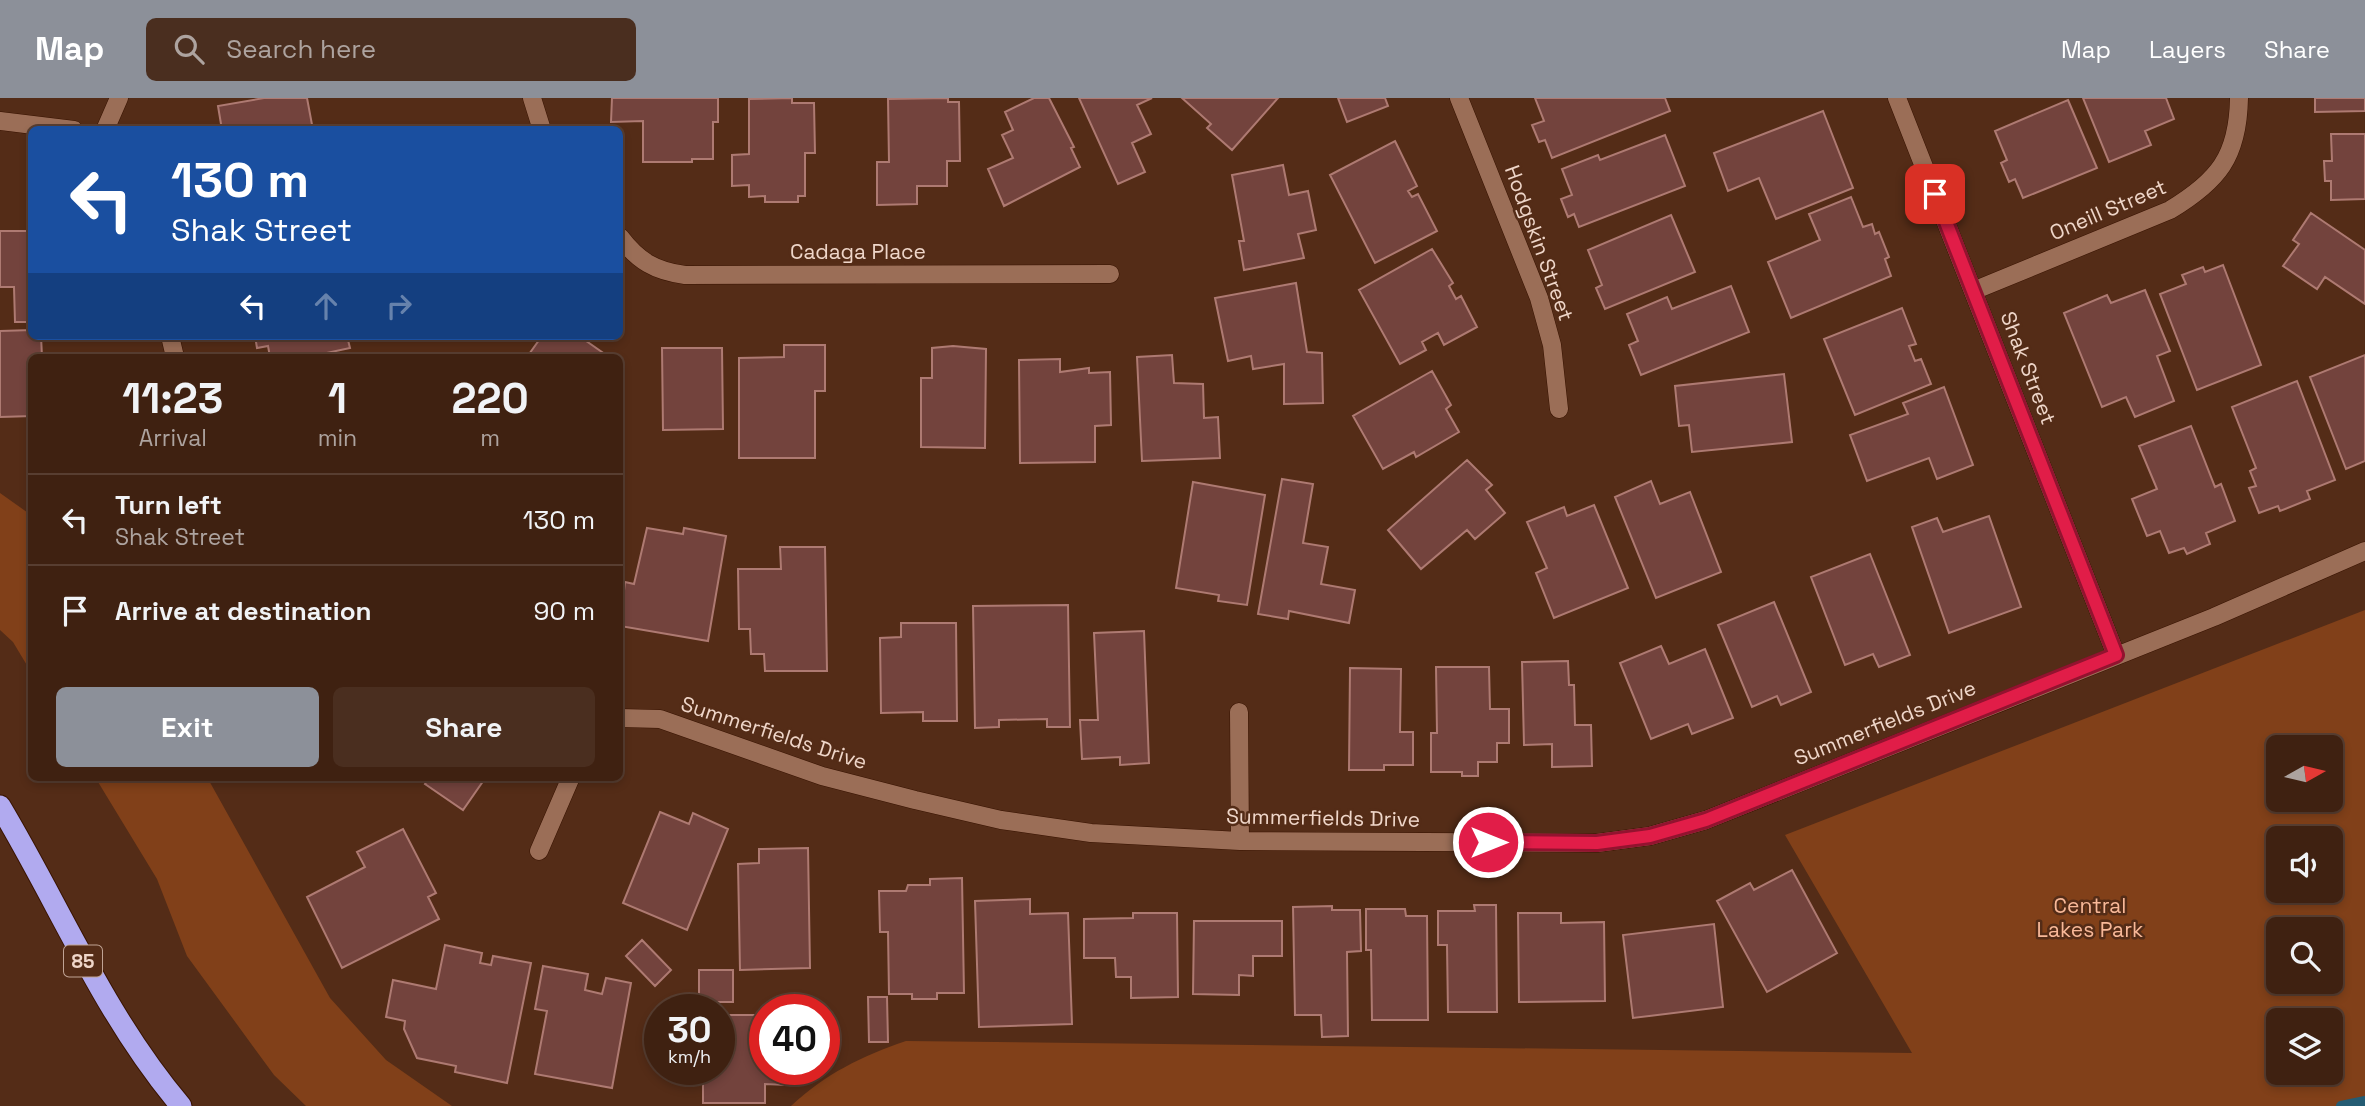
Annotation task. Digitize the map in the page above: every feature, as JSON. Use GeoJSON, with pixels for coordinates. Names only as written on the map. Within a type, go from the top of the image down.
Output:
{"type":"FeatureCollection","features":[{"type":"Feature","properties":{"kind":"highway","name":"85"},"geometry":{"type":"LineString","coordinates":[[0,806],[96,985],[129,1037],[181,1106]]}},
{"type":"Feature","properties":{"kind":"street"},"geometry":{"type":"LineString","coordinates":[[107,126],[119,98]]}},
{"type":"Feature","properties":{"kind":"street"},"geometry":{"type":"LineString","coordinates":[[533,98],[541,126]]}},
{"type":"Feature","properties":{"kind":"street","name":"Hodgskin Street"},"geometry":{"type":"LineString","coordinates":[[1460,98],[1539,298],[1552,345],[1559,409]]}},
{"type":"Feature","properties":{"kind":"street","name":"Shak Street"},"geometry":{"type":"LineString","coordinates":[[1897,98],[2116,655]]}},
{"type":"Feature","properties":{"kind":"street","name":"Oneill Street"},"geometry":{"type":"LineString","coordinates":[[1973,291],[2170,210],[2199,193],[2219,174],[2232,148],[2239,98]]}},
{"type":"Feature","properties":{"kind":"street"},"geometry":{"type":"LineString","coordinates":[[0,121],[41,126]]}},
{"type":"Feature","properties":{"kind":"street","name":"Cadaga Place"},"geometry":{"type":"LineString","coordinates":[[623,240],[646,264],[663,272],[685,275],[1110,274]]}},
{"type":"Feature","properties":{"kind":"street","name":"Summerfields Drive"},"geometry":{"type":"LineString","coordinates":[[623,718],[660,719],[822,776],[1001,820],[1091,833],[1240,841],[1597,843],[1650,836],[1706,820],[2214,617],[2365,551]]}},
{"type":"Feature","properties":{"kind":"street"},"geometry":{"type":"LineString","coordinates":[[1239,712],[1240,841]]}},
{"type":"Feature","properties":{"kind":"street"},"geometry":{"type":"LineString","coordinates":[[538,851],[569,781]]}},
{"type":"Feature","properties":{"kind":"green space"},"geometry":{"type":"Polygon","coordinates":[[[0,493],[28,513],[28,667],[13,642],[0,630],[0,493]]]}},
{"type":"Feature","properties":{"kind":"green space","name":"Central Lakes Park"},"geometry":{"type":"Polygon","coordinates":[[[2365,610],[2365,1106],[791,1106],[816,1085],[840,1085],[840,1070],[845,1067],[906,1041],[1912,1053],[1785,835],[2365,610]]]}},
{"type":"Feature","properties":{"kind":"green space"},"geometry":{"type":"Polygon","coordinates":[[[97,781],[209,781],[330,998],[386,1060],[452,1106],[306,1106],[274,1075],[187,956],[157,879],[97,781]]]}},
{"type":"Feature","properties":{"kind":"building"},"geometry":{"type":"Polygon","coordinates":[[[264,98],[307,98],[312,126],[221,126],[218,106],[264,98]]]}},
{"type":"Feature","properties":{"kind":"building"},"geometry":{"type":"Polygon","coordinates":[[[612,98],[718,98],[718,122],[713,122],[713,159],[643,162],[643,121],[611,122],[612,98]]]}},
{"type":"Feature","properties":{"kind":"building"},"geometry":{"type":"Polygon","coordinates":[[[792,98],[792,103],[814,103],[815,153],[805,153],[805,196],[798,196],[798,202],[765,202],[765,196],[749,197],[749,185],[732,186],[732,155],[749,154],[749,99],[792,98]]]}},
{"type":"Feature","properties":{"kind":"building"},"geometry":{"type":"Polygon","coordinates":[[[948,98],[948,102],[959,102],[960,161],[947,161],[947,186],[917,186],[917,204],[877,205],[877,162],[889,162],[888,99],[948,98]]]}},
{"type":"Feature","properties":{"kind":"building"},"geometry":{"type":"Polygon","coordinates":[[[1034,98],[1049,98],[1074,147],[1071,148],[1080,167],[1004,206],[988,169],[1013,158],[1002,135],[1013,130],[1005,112],[1034,98]]]}},
{"type":"Feature","properties":{"kind":"building"},"geometry":{"type":"Polygon","coordinates":[[[1079,98],[1152,98],[1137,105],[1151,134],[1132,143],[1145,172],[1118,184],[1079,98]]]}},
{"type":"Feature","properties":{"kind":"building"},"geometry":{"type":"Polygon","coordinates":[[[1182,98],[1278,98],[1232,150],[1207,128],[1211,124],[1182,98]]]}},
{"type":"Feature","properties":{"kind":"building"},"geometry":{"type":"Polygon","coordinates":[[[1338,98],[1385,98],[1388,106],[1347,122],[1338,98]]]}},
{"type":"Feature","properties":{"kind":"building"},"geometry":{"type":"Polygon","coordinates":[[[1535,98],[1665,98],[1670,111],[1552,158],[1545,140],[1539,142],[1532,125],[1544,121],[1535,98]]]}},
{"type":"Feature","properties":{"kind":"building"},"geometry":{"type":"Polygon","coordinates":[[[2083,98],[2166,98],[2174,119],[2145,131],[2151,145],[2109,162],[2083,98]]]}},
{"type":"Feature","properties":{"kind":"building"},"geometry":{"type":"Polygon","coordinates":[[[2315,98],[2365,98],[2365,111],[2315,112],[2315,98]]]}},
{"type":"Feature","properties":{"kind":"building"},"geometry":{"type":"Polygon","coordinates":[[[2068,100],[2097,168],[2023,198],[2015,179],[2009,182],[2001,163],[2007,160],[1995,131],[2068,100]]]}},
{"type":"Feature","properties":{"kind":"building"},"geometry":{"type":"Polygon","coordinates":[[[1823,111],[1853,188],[1776,219],[1759,178],[1728,191],[1714,153],[1823,111]]]}},
{"type":"Feature","properties":{"kind":"building"},"geometry":{"type":"Polygon","coordinates":[[[2331,134],[2365,134],[2365,199],[2331,200],[2331,181],[2325,181],[2324,161],[2332,161],[2331,134]]]}},
{"type":"Feature","properties":{"kind":"building"},"geometry":{"type":"Polygon","coordinates":[[[1665,135],[1685,186],[1579,227],[1574,214],[1568,217],[1561,199],[1572,195],[1562,169],[1598,155],[1600,160],[1665,135]]]}},
{"type":"Feature","properties":{"kind":"building"},"geometry":{"type":"Polygon","coordinates":[[[1395,141],[1417,186],[1408,191],[1412,197],[1418,194],[1437,231],[1375,263],[1330,175],[1395,141]]]}},
{"type":"Feature","properties":{"kind":"building"},"geometry":{"type":"Polygon","coordinates":[[[1283,165],[1289,195],[1308,191],[1316,230],[1298,234],[1304,258],[1244,270],[1239,241],[1244,241],[1232,175],[1283,165]]]}},
{"type":"Feature","properties":{"kind":"building"},"geometry":{"type":"Polygon","coordinates":[[[1851,197],[1863,227],[1872,224],[1875,234],[1879,232],[1889,257],[1885,259],[1891,276],[1791,318],[1768,262],[1820,240],[1809,214],[1851,197]]]}},
{"type":"Feature","properties":{"kind":"building"},"geometry":{"type":"Polygon","coordinates":[[[2311,213],[2365,250],[2365,304],[2325,277],[2317,289],[2283,266],[2299,244],[2293,240],[2311,213]]]}},
{"type":"Feature","properties":{"kind":"building"},"geometry":{"type":"Polygon","coordinates":[[[1671,215],[1695,272],[1605,309],[1596,288],[1602,285],[1588,250],[1671,215]]]}},
{"type":"Feature","properties":{"kind":"building"},"geometry":{"type":"Polygon","coordinates":[[[0,231],[28,231],[28,322],[15,322],[14,287],[0,287],[0,231]]]}},
{"type":"Feature","properties":{"kind":"building"},"geometry":{"type":"Polygon","coordinates":[[[1432,249],[1453,283],[1449,286],[1456,299],[1461,296],[1477,327],[1444,345],[1438,333],[1422,342],[1426,350],[1400,364],[1359,290],[1432,249]]]}},
{"type":"Feature","properties":{"kind":"building"},"geometry":{"type":"Polygon","coordinates":[[[2223,265],[2261,365],[2197,390],[2160,294],[2186,284],[2182,275],[2203,267],[2205,272],[2223,265]]]}},
{"type":"Feature","properties":{"kind":"building"},"geometry":{"type":"Polygon","coordinates":[[[1296,283],[1307,352],[1322,353],[1323,403],[1284,404],[1284,364],[1253,369],[1251,356],[1228,361],[1215,298],[1296,283]]]}},
{"type":"Feature","properties":{"kind":"building"},"geometry":{"type":"Polygon","coordinates":[[[1731,286],[1749,332],[1641,375],[1629,345],[1638,341],[1627,314],[1667,297],[1672,309],[1731,286]]]}},
{"type":"Feature","properties":{"kind":"building"},"geometry":{"type":"Polygon","coordinates":[[[2145,290],[2170,351],[2157,356],[2174,401],[2135,417],[2126,397],[2102,407],[2064,313],[2107,295],[2111,303],[2145,290]]]}},
{"type":"Feature","properties":{"kind":"building"},"geometry":{"type":"Polygon","coordinates":[[[1902,308],[1916,344],[1909,346],[1915,361],[1921,359],[1931,384],[1855,415],[1824,339],[1902,308]]]}},
{"type":"Feature","properties":{"kind":"building"},"geometry":{"type":"Polygon","coordinates":[[[28,330],[28,340],[41,340],[42,354],[28,354],[28,416],[0,417],[0,331],[28,330]]]}},
{"type":"Feature","properties":{"kind":"building"},"geometry":{"type":"Polygon","coordinates":[[[256,340],[348,340],[350,348],[322,354],[269,354],[268,346],[257,348],[256,340]]]}},
{"type":"Feature","properties":{"kind":"building"},"geometry":{"type":"Polygon","coordinates":[[[539,340],[585,340],[605,354],[529,354],[539,340]]]}},
{"type":"Feature","properties":{"kind":"building"},"geometry":{"type":"Polygon","coordinates":[[[784,345],[825,345],[825,391],[815,391],[815,458],[739,458],[739,358],[784,357],[784,345]]]}},
{"type":"Feature","properties":{"kind":"building"},"geometry":{"type":"Polygon","coordinates":[[[953,346],[986,349],[985,448],[921,447],[921,378],[932,378],[932,348],[953,346]]]}},
{"type":"Feature","properties":{"kind":"building"},"geometry":{"type":"Polygon","coordinates":[[[662,348],[722,348],[723,429],[663,430],[662,348]]]}},
{"type":"Feature","properties":{"kind":"building"},"geometry":{"type":"Polygon","coordinates":[[[1172,355],[1174,383],[1203,384],[1204,418],[1218,417],[1220,458],[1142,461],[1137,357],[1172,355]]]}},
{"type":"Feature","properties":{"kind":"building"},"geometry":{"type":"Polygon","coordinates":[[[2365,355],[2365,461],[2346,469],[2310,377],[2365,355]]]}},
{"type":"Feature","properties":{"kind":"building"},"geometry":{"type":"Polygon","coordinates":[[[1060,359],[1060,372],[1089,368],[1089,373],[1110,372],[1111,425],[1095,426],[1095,462],[1020,463],[1019,360],[1060,359]]]}},
{"type":"Feature","properties":{"kind":"building"},"geometry":{"type":"Polygon","coordinates":[[[1432,371],[1451,405],[1446,409],[1459,432],[1416,457],[1414,452],[1383,469],[1353,416],[1432,371]]]}},
{"type":"Feature","properties":{"kind":"building"},"geometry":{"type":"Polygon","coordinates":[[[1784,374],[1792,442],[1692,452],[1689,425],[1679,426],[1675,386],[1784,374]]]}},
{"type":"Feature","properties":{"kind":"building"},"geometry":{"type":"Polygon","coordinates":[[[2297,381],[2335,480],[2307,491],[2310,499],[2280,511],[2278,506],[2259,513],[2249,488],[2256,486],[2250,471],[2256,468],[2232,407],[2297,381]]]}},
{"type":"Feature","properties":{"kind":"building"},"geometry":{"type":"Polygon","coordinates":[[[1944,387],[1973,465],[1937,479],[1929,458],[1867,481],[1850,435],[1908,414],[1903,403],[1944,387]]]}},
{"type":"Feature","properties":{"kind":"building"},"geometry":{"type":"Polygon","coordinates":[[[2191,426],[2215,487],[2221,484],[2235,521],[2206,533],[2210,544],[2187,554],[2184,548],[2169,553],[2160,531],[2147,536],[2132,499],[2157,489],[2139,446],[2191,426]]]}},
{"type":"Feature","properties":{"kind":"building"},"geometry":{"type":"Polygon","coordinates":[[[1467,460],[1492,485],[1486,490],[1505,513],[1475,539],[1467,530],[1421,569],[1388,530],[1467,460]]]}},
{"type":"Feature","properties":{"kind":"building"},"geometry":{"type":"Polygon","coordinates":[[[1282,479],[1313,484],[1303,543],[1328,547],[1321,584],[1355,590],[1349,623],[1289,611],[1288,619],[1258,614],[1282,479]]]}},
{"type":"Feature","properties":{"kind":"building"},"geometry":{"type":"Polygon","coordinates":[[[1651,481],[1660,504],[1690,492],[1721,572],[1656,598],[1615,497],[1651,481]]]}},
{"type":"Feature","properties":{"kind":"building"},"geometry":{"type":"Polygon","coordinates":[[[1193,482],[1265,495],[1247,605],[1218,601],[1219,595],[1176,588],[1193,482]]]}},
{"type":"Feature","properties":{"kind":"building"},"geometry":{"type":"Polygon","coordinates":[[[1594,505],[1628,588],[1554,618],[1536,573],[1547,568],[1527,522],[1564,507],[1567,516],[1594,505]]]}},
{"type":"Feature","properties":{"kind":"building"},"geometry":{"type":"Polygon","coordinates":[[[1989,516],[2021,607],[1949,633],[1912,527],[1937,518],[1943,532],[1989,516]]]}},
{"type":"Feature","properties":{"kind":"building"},"geometry":{"type":"Polygon","coordinates":[[[647,528],[683,534],[684,528],[726,536],[708,641],[623,627],[625,582],[634,584],[647,528]]]}},
{"type":"Feature","properties":{"kind":"building"},"geometry":{"type":"Polygon","coordinates":[[[780,547],[825,547],[827,671],[765,671],[764,654],[751,654],[750,629],[739,629],[738,569],[781,569],[780,547]]]}},
{"type":"Feature","properties":{"kind":"building"},"geometry":{"type":"Polygon","coordinates":[[[1870,554],[1910,655],[1879,667],[1873,654],[1845,665],[1811,577],[1870,554]]]}},
{"type":"Feature","properties":{"kind":"building"},"geometry":{"type":"Polygon","coordinates":[[[1774,602],[1811,692],[1781,705],[1777,696],[1752,707],[1718,625],[1774,602]]]}},
{"type":"Feature","properties":{"kind":"building"},"geometry":{"type":"Polygon","coordinates":[[[1068,605],[1070,727],[1047,727],[1047,719],[999,720],[999,727],[975,728],[973,606],[1068,605]]]}},
{"type":"Feature","properties":{"kind":"building"},"geometry":{"type":"Polygon","coordinates":[[[901,623],[956,623],[957,721],[923,721],[923,712],[881,713],[880,638],[901,637],[901,623]]]}},
{"type":"Feature","properties":{"kind":"building"},"geometry":{"type":"Polygon","coordinates":[[[1144,631],[1149,763],[1120,765],[1120,757],[1082,759],[1080,720],[1098,720],[1094,633],[1144,631]]]}},
{"type":"Feature","properties":{"kind":"building"},"geometry":{"type":"Polygon","coordinates":[[[1661,646],[1669,664],[1705,649],[1733,718],[1692,734],[1688,724],[1651,739],[1620,663],[1661,646]]]}},
{"type":"Feature","properties":{"kind":"building"},"geometry":{"type":"Polygon","coordinates":[[[1568,661],[1569,685],[1574,685],[1575,725],[1591,725],[1592,766],[1552,767],[1552,744],[1524,745],[1522,662],[1568,661]]]}},
{"type":"Feature","properties":{"kind":"building"},"geometry":{"type":"Polygon","coordinates":[[[1436,667],[1489,667],[1490,709],[1509,709],[1509,743],[1497,743],[1497,762],[1478,762],[1478,776],[1462,776],[1462,772],[1431,772],[1431,733],[1437,733],[1436,667]]]}},
{"type":"Feature","properties":{"kind":"building"},"geometry":{"type":"Polygon","coordinates":[[[1350,668],[1401,669],[1400,732],[1413,732],[1413,765],[1384,765],[1384,770],[1349,770],[1350,668]]]}},
{"type":"Feature","properties":{"kind":"building"},"geometry":{"type":"Polygon","coordinates":[[[427,781],[483,781],[463,810],[425,784],[427,781]]]}},
{"type":"Feature","properties":{"kind":"building"},"geometry":{"type":"Polygon","coordinates":[[[660,812],[689,824],[693,813],[728,829],[687,930],[623,903],[660,812]]]}},
{"type":"Feature","properties":{"kind":"building"},"geometry":{"type":"Polygon","coordinates":[[[403,829],[436,893],[428,897],[439,919],[342,968],[307,897],[365,867],[357,852],[403,829]]]}},
{"type":"Feature","properties":{"kind":"building"},"geometry":{"type":"Polygon","coordinates":[[[808,848],[810,968],[740,970],[738,864],[759,863],[759,849],[808,848]]]}},
{"type":"Feature","properties":{"kind":"building"},"geometry":{"type":"Polygon","coordinates":[[[1792,870],[1837,953],[1767,992],[1717,901],[1750,883],[1754,890],[1792,870]]]}},
{"type":"Feature","properties":{"kind":"building"},"geometry":{"type":"Polygon","coordinates":[[[962,878],[964,993],[937,993],[937,999],[912,999],[912,994],[889,994],[888,932],[880,932],[879,891],[906,891],[908,885],[930,885],[930,879],[962,878]]]}},
{"type":"Feature","properties":{"kind":"building"},"geometry":{"type":"Polygon","coordinates":[[[1030,899],[1030,914],[1068,913],[1072,1024],[979,1027],[975,901],[1030,899]]]}},
{"type":"Feature","properties":{"kind":"building"},"geometry":{"type":"Polygon","coordinates":[[[1474,905],[1496,905],[1497,1012],[1448,1012],[1447,945],[1438,945],[1438,911],[1475,911],[1474,905]]]}},
{"type":"Feature","properties":{"kind":"building"},"geometry":{"type":"Polygon","coordinates":[[[1332,906],[1332,910],[1360,910],[1361,951],[1347,952],[1348,1036],[1322,1037],[1321,1015],[1295,1015],[1293,907],[1332,906]]]}},
{"type":"Feature","properties":{"kind":"building"},"geometry":{"type":"Polygon","coordinates":[[[1366,909],[1405,909],[1406,916],[1427,916],[1428,1020],[1372,1020],[1371,950],[1366,950],[1366,909]]]}},
{"type":"Feature","properties":{"kind":"building"},"geometry":{"type":"Polygon","coordinates":[[[1133,913],[1177,913],[1178,997],[1131,998],[1131,977],[1116,977],[1115,958],[1084,958],[1084,919],[1133,918],[1133,913]]]}},
{"type":"Feature","properties":{"kind":"building"},"geometry":{"type":"Polygon","coordinates":[[[1518,913],[1561,913],[1561,923],[1604,922],[1605,1001],[1519,1002],[1518,913]]]}},
{"type":"Feature","properties":{"kind":"building"},"geometry":{"type":"Polygon","coordinates":[[[1194,921],[1282,921],[1282,956],[1253,956],[1253,976],[1239,975],[1239,995],[1193,994],[1194,921]]]}},
{"type":"Feature","properties":{"kind":"building"},"geometry":{"type":"Polygon","coordinates":[[[1714,924],[1723,1007],[1633,1018],[1623,935],[1714,924]]]}},
{"type":"Feature","properties":{"kind":"building"},"geometry":{"type":"Polygon","coordinates":[[[642,940],[671,970],[655,986],[626,956],[642,940]]]}},
{"type":"Feature","properties":{"kind":"building"},"geometry":{"type":"Polygon","coordinates":[[[445,945],[482,953],[480,963],[491,965],[493,956],[531,963],[507,1083],[455,1072],[456,1066],[417,1058],[404,1029],[405,1021],[386,1017],[393,980],[436,989],[445,945]]]}},
{"type":"Feature","properties":{"kind":"building"},"geometry":{"type":"Polygon","coordinates":[[[543,966],[588,974],[585,990],[602,994],[606,978],[631,983],[612,1088],[535,1074],[547,1011],[535,1009],[543,966]]]}},
{"type":"Feature","properties":{"kind":"building"},"geometry":{"type":"Polygon","coordinates":[[[699,970],[733,970],[733,994],[699,994],[699,970]]]}},
{"type":"Feature","properties":{"kind":"building"},"geometry":{"type":"Polygon","coordinates":[[[868,997],[887,997],[888,1042],[869,1042],[868,997]]]}},
{"type":"Feature","properties":{"kind":"building"},"geometry":{"type":"Polygon","coordinates":[[[735,1015],[749,1015],[749,1085],[765,1085],[765,1103],[703,1103],[703,1085],[735,1085],[735,1015]]]}},
{"type":"Feature","properties":{"kind":"waterway"},"geometry":{"type":"LineString","coordinates":[[2341,1106],[2365,1101]]}},
{"type":"Feature","properties":{"kind":"route"},"geometry":{"type":"LineString","coordinates":[[1488,842],[1597,843],[1650,836],[1706,820],[2116,655],[1935,194]]}}]}
